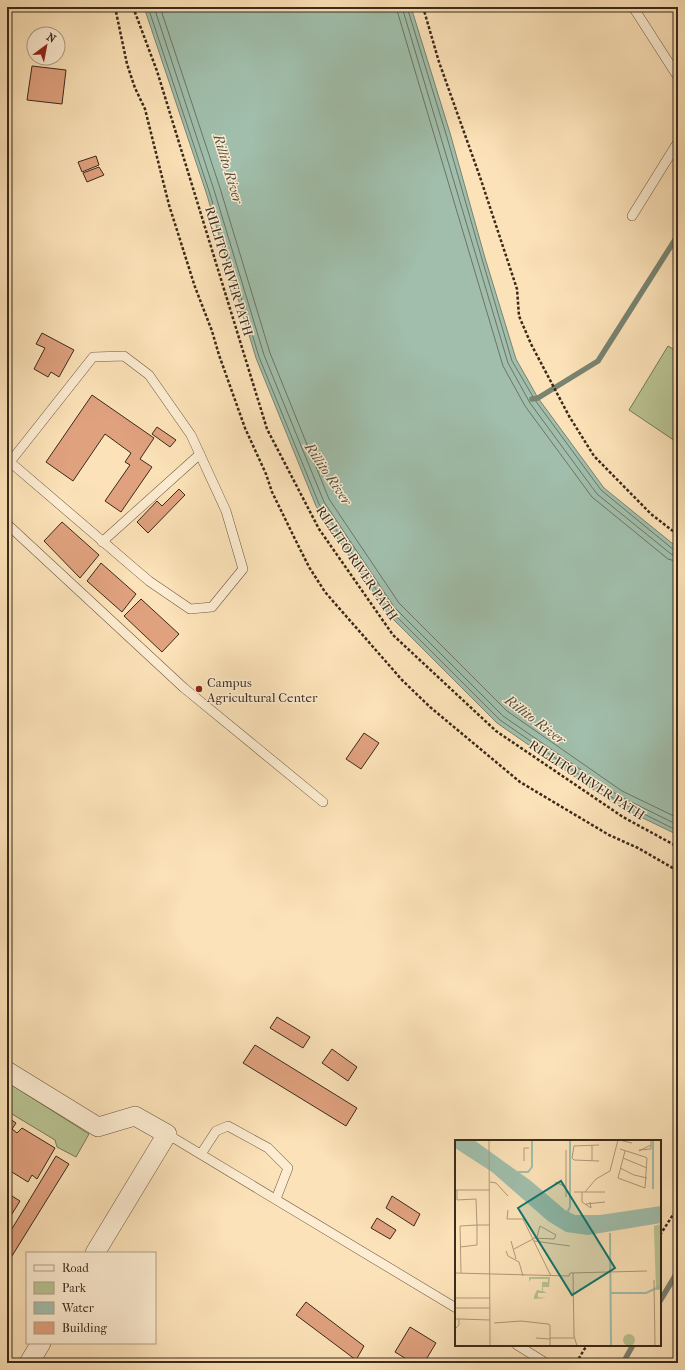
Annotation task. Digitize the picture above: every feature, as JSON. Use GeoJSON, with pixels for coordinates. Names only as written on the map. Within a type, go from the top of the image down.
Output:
{"type":"FeatureCollection","features":[{"type":"Feature","properties":{"kind":"street"},"geometry":{"type":"LineString","coordinates":[[7,1071],[98,1127],[135,1116],[167,1134],[96,1252]]}},
{"type":"Feature","properties":{"kind":"street"},"geometry":{"type":"LineString","coordinates":[[29,1363],[40,1344]]}},
{"type":"Feature","properties":{"kind":"lane"},"geometry":{"type":"LineString","coordinates":[[633,7],[678,77]]}},
{"type":"Feature","properties":{"kind":"lane"},"geometry":{"type":"LineString","coordinates":[[632,216],[678,142]]}},
{"type":"Feature","properties":{"kind":"lane"},"geometry":{"type":"LineString","coordinates":[[124,356],[149,375],[191,435],[200,454],[226,511],[243,569],[212,607],[190,609],[149,582],[8,461],[94,357],[124,356]]}},
{"type":"Feature","properties":{"kind":"lane"},"geometry":{"type":"LineString","coordinates":[[102,542],[200,454]]}},
{"type":"Feature","properties":{"kind":"lane"},"geometry":{"type":"LineString","coordinates":[[7,524],[184,688],[323,802]]}},
{"type":"Feature","properties":{"kind":"lane"},"geometry":{"type":"LineString","coordinates":[[201,1154],[216,1131],[228,1126],[268,1148],[288,1168],[276,1200]]}},
{"type":"Feature","properties":{"kind":"lane"},"geometry":{"type":"LineString","coordinates":[[167,1134],[455,1307]]}},
{"type":"Feature","properties":{"kind":"lane"},"geometry":{"type":"LineString","coordinates":[[519,1346],[546,1363]]}},
{"type":"Feature","properties":{"kind":"path"},"geometry":{"type":"LineString","coordinates":[[115,7],[127,64],[135,88],[145,109],[169,205],[195,287],[212,331],[245,428],[266,474],[272,492],[294,537],[325,592],[402,680],[442,717],[520,782],[609,835],[638,848],[678,871]]}},
{"type":"Feature","properties":{"kind":"path","name":"RILLITO RIVER PATH"},"geometry":{"type":"LineString","coordinates":[[133,7],[157,72],[267,429],[319,529],[393,635],[496,731],[623,817],[678,847]]}},
{"type":"Feature","properties":{"kind":"path"},"geometry":{"type":"LineString","coordinates":[[423,7],[439,62],[518,289],[519,316],[531,344],[569,416],[594,456],[650,514],[678,535]]}},
{"type":"Feature","properties":{"kind":"path"},"geometry":{"type":"LineString","coordinates":[[661,1233],[678,1207]]}},
{"type":"Feature","properties":{"kind":"path"},"geometry":{"type":"LineString","coordinates":[[576,1363],[587,1346]]}},
{"type":"Feature","properties":{"kind":"green space"},"geometry":{"type":"Polygon","coordinates":[[[668,346],[678,352],[678,443],[629,410],[668,346]]]}},
{"type":"Feature","properties":{"kind":"green space"},"geometry":{"type":"Polygon","coordinates":[[[7,1082],[89,1134],[76,1157],[57,1147],[55,1140],[7,1111],[7,1082]]]}},
{"type":"Feature","properties":{"kind":"water","name":"Rillito River"},"geometry":{"type":"Polygon","coordinates":[[[144,7],[411,7],[450,133],[485,258],[516,359],[538,398],[604,488],[678,548],[678,835],[614,804],[497,723],[387,613],[316,506],[256,358],[206,192],[144,7]]]}},
{"type":"Feature","properties":{"kind":"building"},"geometry":{"type":"Polygon","coordinates":[[[32,66],[66,70],[62,104],[27,100],[32,66]]]}},
{"type":"Feature","properties":{"kind":"building"},"geometry":{"type":"Polygon","coordinates":[[[96,156],[99,165],[82,172],[78,162],[96,156]]]}},
{"type":"Feature","properties":{"kind":"building"},"geometry":{"type":"Polygon","coordinates":[[[99,167],[104,175],[87,182],[83,173],[99,167]]]}},
{"type":"Feature","properties":{"kind":"building"},"geometry":{"type":"Polygon","coordinates":[[[42,333],[74,350],[59,377],[51,372],[48,377],[34,369],[45,348],[36,344],[42,333]]]}},
{"type":"Feature","properties":{"kind":"building"},"geometry":{"type":"Polygon","coordinates":[[[92,395],[154,438],[140,459],[152,467],[121,512],[105,501],[130,465],[125,462],[131,453],[105,434],[73,481],[46,462],[92,395]]]}},
{"type":"Feature","properties":{"kind":"building"},"geometry":{"type":"Polygon","coordinates":[[[157,427],[176,440],[170,447],[152,434],[157,427]]]}},
{"type":"Feature","properties":{"kind":"building"},"geometry":{"type":"Polygon","coordinates":[[[179,489],[185,495],[148,533],[137,522],[157,501],[162,506],[179,489]]]}},
{"type":"Feature","properties":{"kind":"building"},"geometry":{"type":"Polygon","coordinates":[[[62,522],[99,555],[80,578],[44,541],[62,522]]]}},
{"type":"Feature","properties":{"kind":"building"},"geometry":{"type":"Polygon","coordinates":[[[101,563],[136,594],[122,612],[87,581],[101,563]]]}},
{"type":"Feature","properties":{"kind":"building"},"geometry":{"type":"Polygon","coordinates":[[[141,599],[179,634],[162,652],[124,616],[141,599]]]}},
{"type":"Feature","properties":{"kind":"building"},"geometry":{"type":"Polygon","coordinates":[[[364,733],[379,743],[361,769],[346,759],[364,733]]]}},
{"type":"Feature","properties":{"kind":"building"},"geometry":{"type":"Polygon","coordinates":[[[277,1017],[310,1037],[303,1048],[270,1028],[277,1017]]]}},
{"type":"Feature","properties":{"kind":"building"},"geometry":{"type":"Polygon","coordinates":[[[255,1045],[357,1108],[346,1126],[243,1063],[255,1045]]]}},
{"type":"Feature","properties":{"kind":"building"},"geometry":{"type":"Polygon","coordinates":[[[332,1049],[357,1067],[348,1081],[322,1063],[332,1049]]]}},
{"type":"Feature","properties":{"kind":"building"},"geometry":{"type":"Polygon","coordinates":[[[7,1117],[16,1123],[12,1129],[17,1133],[22,1128],[55,1148],[37,1179],[32,1175],[28,1182],[7,1169],[7,1117]]]}},
{"type":"Feature","properties":{"kind":"building"},"geometry":{"type":"Polygon","coordinates":[[[56,1156],[69,1164],[7,1264],[7,1237],[56,1156]]]}},
{"type":"Feature","properties":{"kind":"building"},"geometry":{"type":"Polygon","coordinates":[[[7,1193],[20,1201],[7,1222],[7,1193]]]}},
{"type":"Feature","properties":{"kind":"building"},"geometry":{"type":"Polygon","coordinates":[[[392,1196],[420,1214],[414,1226],[386,1208],[392,1196]]]}},
{"type":"Feature","properties":{"kind":"building"},"geometry":{"type":"Polygon","coordinates":[[[377,1218],[396,1230],[390,1239],[371,1228],[377,1218]]]}},
{"type":"Feature","properties":{"kind":"building"},"geometry":{"type":"Polygon","coordinates":[[[306,1302],[364,1346],[356,1360],[296,1315],[306,1302]]]}},
{"type":"Feature","properties":{"kind":"building"},"geometry":{"type":"Polygon","coordinates":[[[410,1327],[436,1343],[424,1363],[413,1363],[395,1352],[410,1327]]]}},
{"type":"Feature","properties":{"kind":"waterway"},"geometry":{"type":"LineString","coordinates":[[532,399],[538,398],[598,361],[678,235]]}},
{"type":"Feature","properties":{"kind":"waterway"},"geometry":{"type":"LineString","coordinates":[[661,1299],[678,1271]]}},
{"type":"Feature","properties":{"kind":"waterway"},"geometry":{"type":"LineString","coordinates":[[623,1363],[632,1346]]}},
{"type":"Feature","properties":{"kind":"place","name":"Campus Agricultural Center"},"geometry":{"type":"Point","coordinates":[199,689]}}]}
